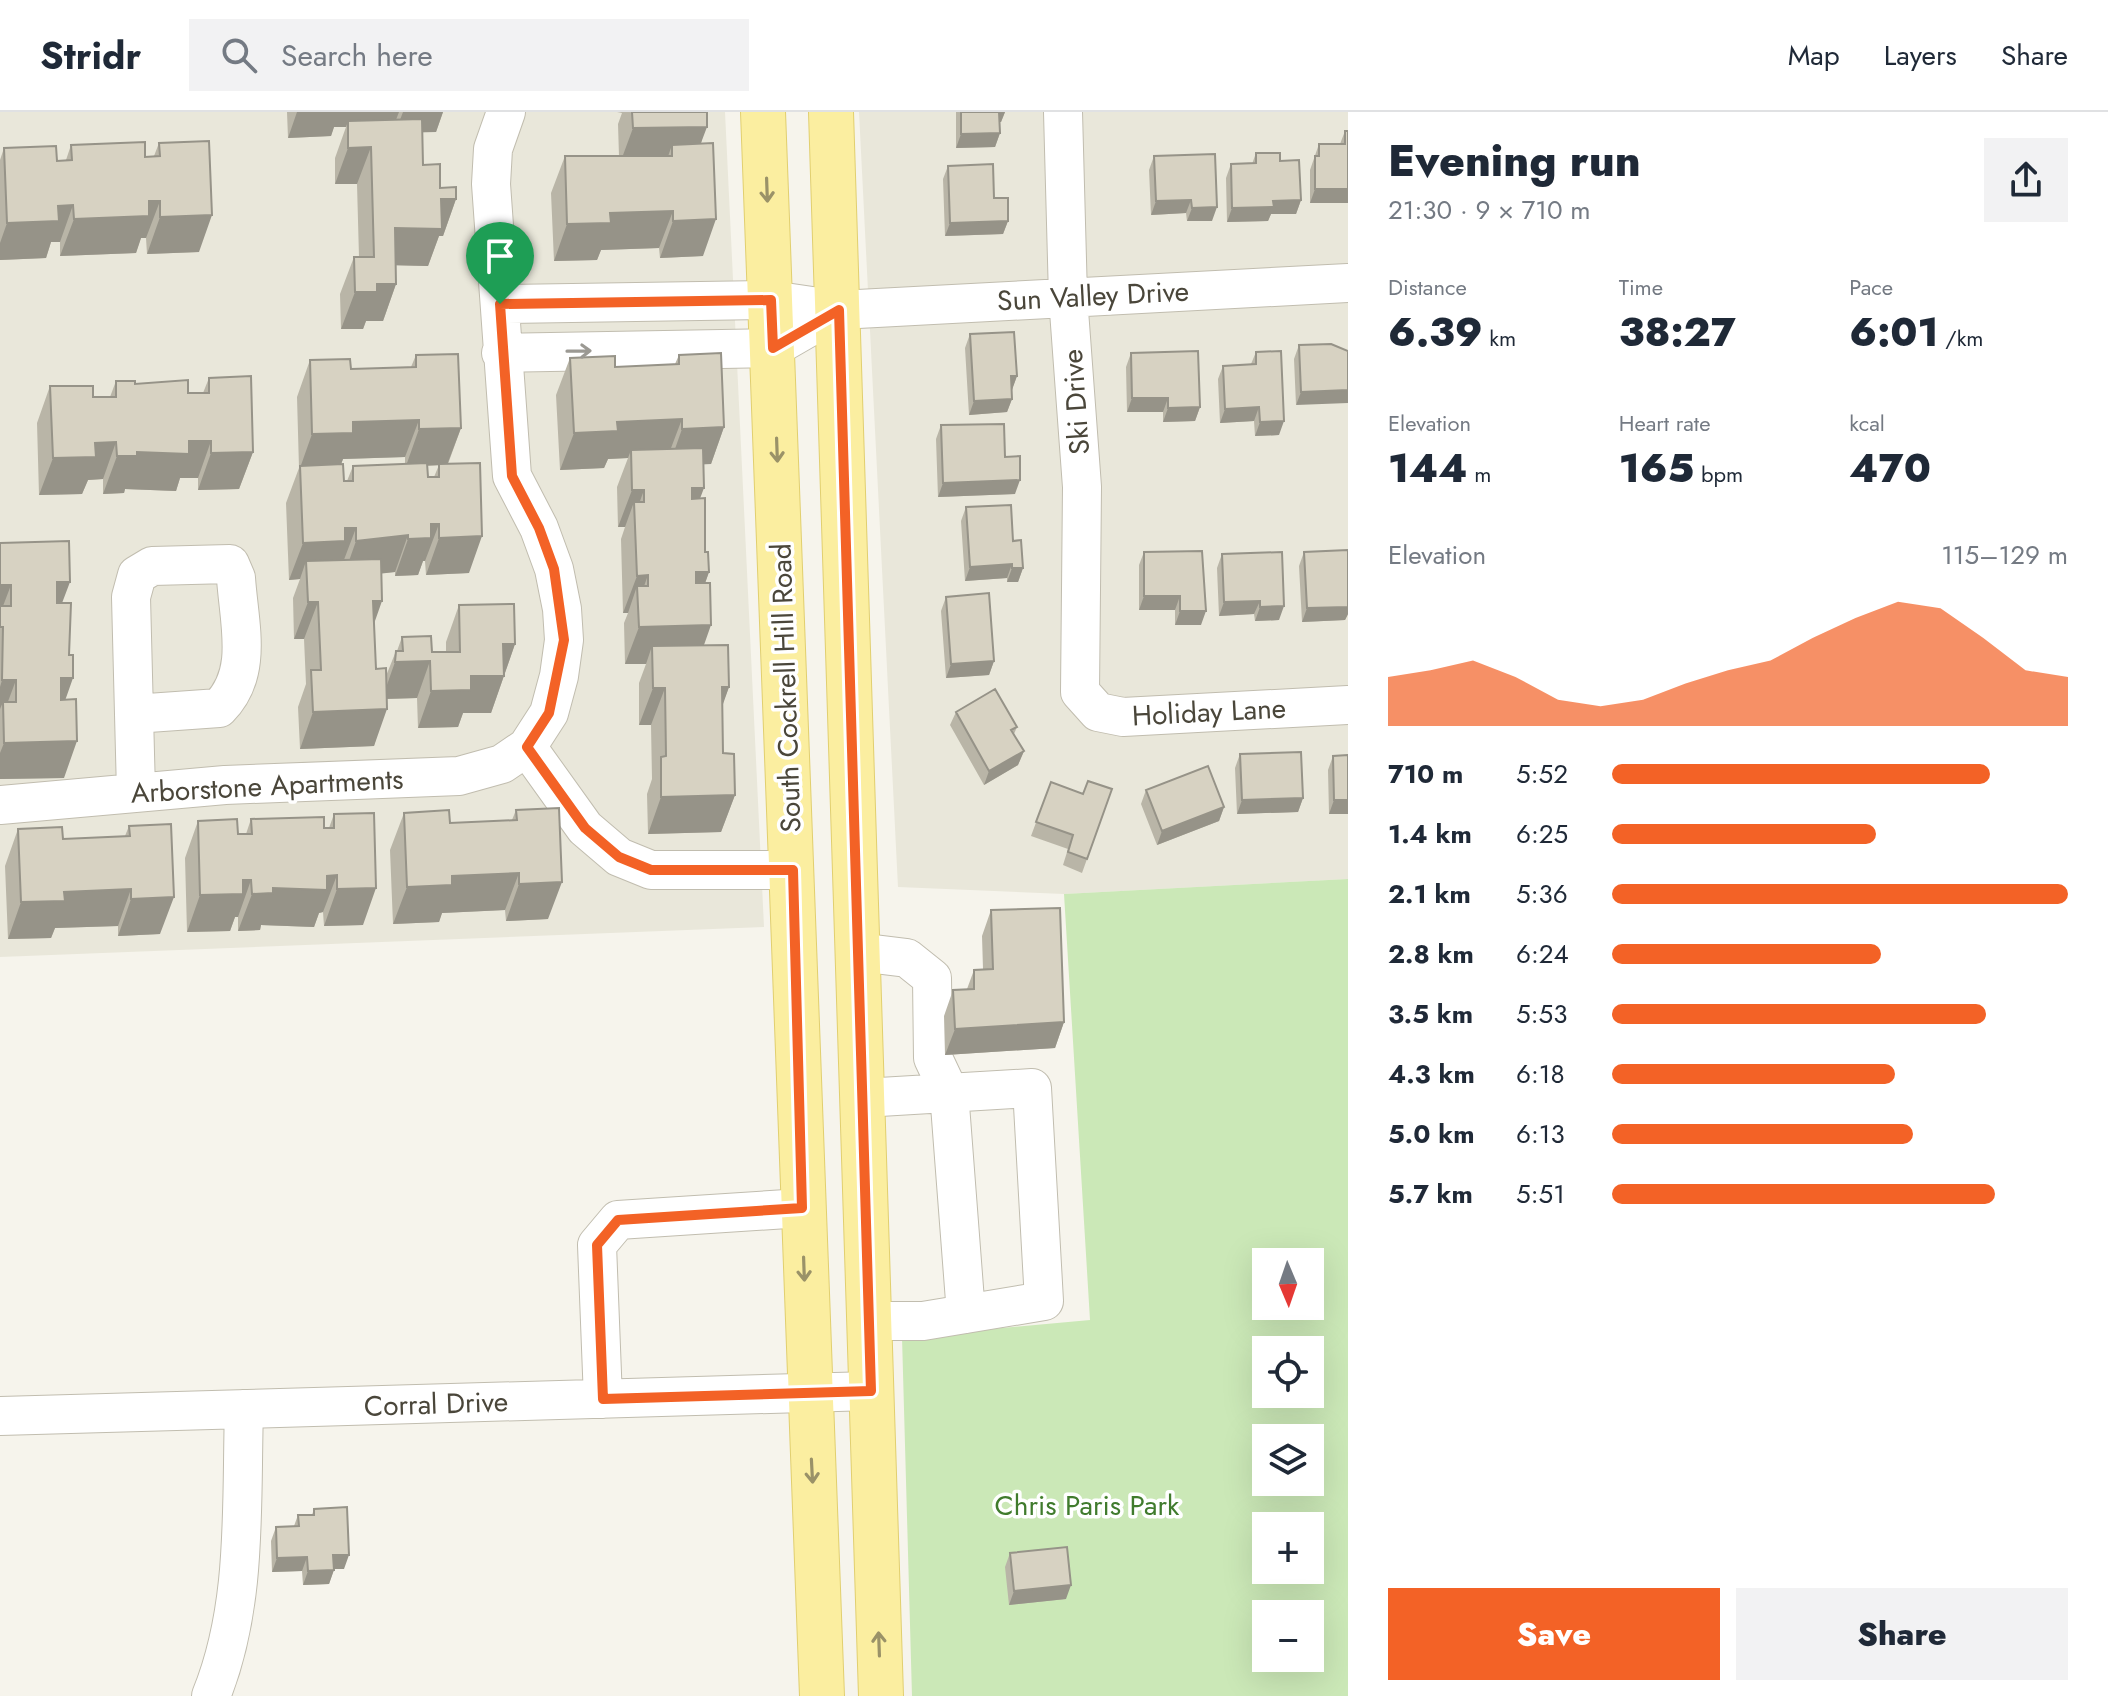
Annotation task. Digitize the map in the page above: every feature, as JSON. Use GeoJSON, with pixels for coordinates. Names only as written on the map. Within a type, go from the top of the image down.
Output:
{"type":"FeatureCollection","features":[{"type":"Feature","properties":{"kind":"main road","name":"South Cockrell Hill Road"},"geometry":{"type":"LineString","coordinates":[[763,112],[793,870],[808,1393],[822,1696]]}},
{"type":"Feature","properties":{"kind":"main road"},"geometry":{"type":"LineString","coordinates":[[831,112],[881,1696]]}},
{"type":"Feature","properties":{"kind":"street"},"geometry":{"type":"LineString","coordinates":[[500,304],[491,184],[493,149],[506,112]]}},
{"type":"Feature","properties":{"kind":"street","name":"Ski Drive"},"geometry":{"type":"LineString","coordinates":[[1063,112],[1068,297],[1082,487],[1080,692]]}},
{"type":"Feature","properties":{"kind":"street","name":"Sun Valley Drive"},"geometry":{"type":"LineString","coordinates":[[500,304],[771,300],[839,310],[1348,283]]}},
{"type":"Feature","properties":{"kind":"street","name":"Arborstone Apartments"},"geometry":{"type":"LineString","coordinates":[[0,805],[136,792],[459,776],[502,764],[527,747],[549,713],[564,640],[554,569],[539,528],[512,476],[501,353],[500,304]]}},
{"type":"Feature","properties":{"kind":"street"},"geometry":{"type":"LineString","coordinates":[[501,353],[773,348],[839,310]]}},
{"type":"Feature","properties":{"kind":"street","name":"Holiday Lane"},"geometry":{"type":"LineString","coordinates":[[1080,692],[1098,712],[1123,717],[1348,705]]}},
{"type":"Feature","properties":{"kind":"street"},"geometry":{"type":"LineString","coordinates":[[134,714],[136,792]]}},
{"type":"Feature","properties":{"kind":"street"},"geometry":{"type":"LineString","coordinates":[[527,747],[585,828],[619,857],[651,870],[793,870]]}},
{"type":"Feature","properties":{"kind":"street"},"geometry":{"type":"LineString","coordinates":[[858,952],[907,958],[932,978],[933,1058],[949,1092],[966,1314]]}},
{"type":"Feature","properties":{"kind":"street"},"geometry":{"type":"LineString","coordinates":[[863,1098],[1032,1088],[1044,1301],[923,1321],[869,1321]]}},
{"type":"Feature","properties":{"kind":"street"},"geometry":{"type":"LineString","coordinates":[[603,1399],[597,1245],[618,1220],[802,1208]]}},
{"type":"Feature","properties":{"kind":"street","name":"Corral Drive"},"geometry":{"type":"LineString","coordinates":[[0,1416],[871,1391]]}},
{"type":"Feature","properties":{"kind":"street"},"geometry":{"type":"LineString","coordinates":[[211,1696],[221,1672],[238,1599],[244,1409]]}},
{"type":"Feature","properties":{"kind":"shaded area"},"geometry":{"type":"Polygon","coordinates":[[[0,112],[725,112],[764,927],[0,957],[0,112]]]}},
{"type":"Feature","properties":{"kind":"shaded area"},"geometry":{"type":"Polygon","coordinates":[[[859,112],[1348,112],[1348,879],[1064,894],[898,887],[859,112]]]}},
{"type":"Feature","properties":{"kind":"green space","name":"Chris Paris Park"},"geometry":{"type":"Polygon","coordinates":[[[1348,879],[1348,1696],[912,1696],[902,1337],[1090,1320],[1064,894],[1348,879]]]}},
{"type":"Feature","properties":{"kind":"building"},"geometry":{"type":"Polygon","coordinates":[[[632,112],[707,112],[707,127],[633,128],[632,112]]]}},
{"type":"Feature","properties":{"kind":"building"},"geometry":{"type":"Polygon","coordinates":[[[961,112],[999,112],[1000,133],[961,134],[961,112]]]}},
{"type":"Feature","properties":{"kind":"building"},"geometry":{"type":"Polygon","coordinates":[[[422,119],[423,165],[440,164],[440,188],[456,187],[456,199],[441,199],[442,229],[395,228],[396,284],[377,284],[377,292],[355,292],[354,257],[374,257],[371,147],[348,148],[348,121],[422,119]]]}},
{"type":"Feature","properties":{"kind":"building"},"geometry":{"type":"Polygon","coordinates":[[[1345,131],[1348,131],[1348,189],[1315,189],[1315,156],[1319,156],[1319,144],[1345,144],[1345,131]]]}},
{"type":"Feature","properties":{"kind":"building"},"geometry":{"type":"Polygon","coordinates":[[[209,141],[212,215],[160,217],[160,201],[149,201],[149,216],[74,219],[73,205],[58,206],[59,221],[7,223],[4,148],[56,146],[57,161],[72,160],[71,145],[145,142],[145,157],[160,156],[159,143],[209,141]]]}},
{"type":"Feature","properties":{"kind":"building"},"geometry":{"type":"Polygon","coordinates":[[[713,143],[716,219],[673,221],[673,211],[610,213],[611,223],[567,224],[565,156],[672,156],[672,145],[713,143]]]}},
{"type":"Feature","properties":{"kind":"building"},"geometry":{"type":"Polygon","coordinates":[[[1256,153],[1280,153],[1280,161],[1299,160],[1301,200],[1273,201],[1274,207],[1232,208],[1231,164],[1256,163],[1256,153]]]}},
{"type":"Feature","properties":{"kind":"building"},"geometry":{"type":"Polygon","coordinates":[[[1215,154],[1217,207],[1192,208],[1191,200],[1156,201],[1154,156],[1215,154]]]}},
{"type":"Feature","properties":{"kind":"building"},"geometry":{"type":"Polygon","coordinates":[[[993,164],[994,198],[1008,198],[1008,221],[950,223],[948,166],[993,164]]]}},
{"type":"Feature","properties":{"kind":"building"},"geometry":{"type":"Polygon","coordinates":[[[1014,332],[1017,376],[1011,376],[1012,399],[974,401],[970,334],[1014,332]]]}},
{"type":"Feature","properties":{"kind":"building"},"geometry":{"type":"Polygon","coordinates":[[[1331,344],[1348,351],[1348,390],[1301,392],[1299,345],[1331,344]]]}},
{"type":"Feature","properties":{"kind":"building"},"geometry":{"type":"Polygon","coordinates":[[[1198,351],[1200,407],[1168,408],[1168,398],[1132,398],[1131,353],[1198,351]]]}},
{"type":"Feature","properties":{"kind":"building"},"geometry":{"type":"Polygon","coordinates":[[[1281,351],[1284,421],[1260,422],[1259,407],[1225,409],[1223,366],[1256,364],[1256,352],[1281,351]]]}},
{"type":"Feature","properties":{"kind":"building"},"geometry":{"type":"Polygon","coordinates":[[[721,353],[724,427],[682,429],[682,419],[617,422],[618,431],[574,433],[570,358],[615,356],[615,367],[679,364],[679,355],[721,353]]]}},
{"type":"Feature","properties":{"kind":"building"},"geometry":{"type":"Polygon","coordinates":[[[458,354],[461,428],[419,429],[419,420],[353,422],[353,433],[312,434],[310,360],[350,359],[351,369],[416,367],[416,355],[458,354]]]}},
{"type":"Feature","properties":{"kind":"building"},"geometry":{"type":"Polygon","coordinates":[[[251,376],[253,452],[211,453],[211,441],[189,441],[189,454],[137,452],[137,456],[117,456],[116,442],[95,443],[96,457],[53,458],[50,386],[93,386],[93,397],[116,397],[116,381],[135,381],[135,384],[188,380],[188,393],[209,393],[209,378],[251,376]]]}},
{"type":"Feature","properties":{"kind":"building"},"geometry":{"type":"Polygon","coordinates":[[[1004,424],[1005,457],[1020,456],[1020,480],[943,483],[941,425],[1004,424]]]}},
{"type":"Feature","properties":{"kind":"building"},"geometry":{"type":"Polygon","coordinates":[[[703,448],[704,488],[692,488],[692,499],[705,498],[705,552],[708,552],[709,572],[696,572],[696,583],[710,583],[711,625],[639,627],[637,586],[648,586],[648,575],[637,576],[634,502],[644,502],[644,490],[632,490],[631,450],[703,448]]]}},
{"type":"Feature","properties":{"kind":"building"},"geometry":{"type":"Polygon","coordinates":[[[427,463],[428,477],[439,477],[439,464],[480,463],[482,536],[439,538],[439,524],[431,524],[431,538],[408,539],[408,535],[356,541],[356,528],[345,528],[345,541],[303,543],[300,466],[343,464],[344,481],[353,481],[353,466],[427,463]]]}},
{"type":"Feature","properties":{"kind":"building"},"geometry":{"type":"Polygon","coordinates":[[[1011,505],[1013,541],[1021,540],[1023,568],[1012,568],[1012,564],[970,567],[966,507],[1011,505]]]}},
{"type":"Feature","properties":{"kind":"building"},"geometry":{"type":"Polygon","coordinates":[[[69,541],[70,582],[57,582],[57,603],[71,603],[69,655],[73,655],[73,678],[61,678],[61,700],[76,699],[77,741],[4,743],[3,702],[16,702],[16,680],[2,680],[3,627],[0,627],[0,606],[11,606],[11,585],[0,585],[0,543],[69,541]]]}},
{"type":"Feature","properties":{"kind":"building"},"geometry":{"type":"Polygon","coordinates":[[[1348,550],[1348,607],[1307,608],[1304,552],[1348,550]]]}},
{"type":"Feature","properties":{"kind":"building"},"geometry":{"type":"Polygon","coordinates":[[[1202,551],[1206,611],[1180,611],[1180,596],[1144,596],[1144,552],[1202,551]]]}},
{"type":"Feature","properties":{"kind":"building"},"geometry":{"type":"Polygon","coordinates":[[[1282,552],[1284,606],[1260,607],[1260,601],[1224,602],[1222,554],[1282,552]]]}},
{"type":"Feature","properties":{"kind":"building"},"geometry":{"type":"Polygon","coordinates":[[[381,559],[382,601],[373,601],[376,669],[386,668],[387,709],[313,712],[311,670],[321,670],[318,602],[308,602],[306,561],[381,559]]]}},
{"type":"Feature","properties":{"kind":"building"},"geometry":{"type":"Polygon","coordinates":[[[989,593],[994,661],[951,664],[946,597],[989,593]]]}},
{"type":"Feature","properties":{"kind":"building"},"geometry":{"type":"Polygon","coordinates":[[[514,604],[515,644],[503,644],[504,676],[471,676],[471,690],[431,691],[430,661],[395,662],[396,651],[403,651],[402,637],[431,636],[432,652],[460,652],[459,605],[514,604]]]}},
{"type":"Feature","properties":{"kind":"building"},"geometry":{"type":"Polygon","coordinates":[[[728,645],[729,687],[722,687],[723,753],[734,754],[735,795],[661,797],[661,757],[666,756],[665,688],[653,688],[652,646],[728,645]]]}},
{"type":"Feature","properties":{"kind":"building"},"geometry":{"type":"Polygon","coordinates":[[[995,689],[1017,727],[1011,730],[1024,751],[989,771],[956,712],[995,689]]]}},
{"type":"Feature","properties":{"kind":"building"},"geometry":{"type":"Polygon","coordinates":[[[1301,752],[1303,798],[1242,800],[1240,754],[1301,752]]]}},
{"type":"Feature","properties":{"kind":"building"},"geometry":{"type":"Polygon","coordinates":[[[1348,755],[1348,800],[1334,800],[1333,756],[1348,755]]]}},
{"type":"Feature","properties":{"kind":"building"},"geometry":{"type":"Polygon","coordinates":[[[1208,766],[1224,807],[1162,831],[1146,790],[1208,766]]]}},
{"type":"Feature","properties":{"kind":"building"},"geometry":{"type":"Polygon","coordinates":[[[1088,781],[1112,789],[1087,859],[1068,852],[1073,835],[1036,822],[1051,782],[1083,794],[1088,781]]]}},
{"type":"Feature","properties":{"kind":"building"},"geometry":{"type":"Polygon","coordinates":[[[559,808],[562,882],[519,884],[519,873],[452,876],[452,885],[407,887],[404,813],[449,810],[450,823],[517,820],[516,810],[559,808]]]}},
{"type":"Feature","properties":{"kind":"building"},"geometry":{"type":"Polygon","coordinates":[[[374,813],[376,888],[337,889],[337,875],[327,876],[327,890],[273,888],[273,893],[252,894],[251,880],[243,880],[243,894],[200,895],[198,821],[237,819],[238,834],[252,834],[251,819],[324,817],[324,828],[334,828],[334,814],[374,813]]]}},
{"type":"Feature","properties":{"kind":"building"},"geometry":{"type":"Polygon","coordinates":[[[171,824],[174,897],[131,899],[131,889],[64,892],[65,901],[21,902],[18,829],[62,827],[63,839],[130,836],[129,826],[171,824]]]}},
{"type":"Feature","properties":{"kind":"building"},"geometry":{"type":"Polygon","coordinates":[[[1060,908],[1064,1022],[955,1029],[953,990],[974,989],[974,970],[993,969],[991,910],[1060,908]]]}},
{"type":"Feature","properties":{"kind":"building"},"geometry":{"type":"Polygon","coordinates":[[[347,1507],[349,1555],[333,1555],[334,1570],[308,1571],[307,1557],[277,1558],[276,1527],[299,1526],[298,1515],[314,1515],[314,1509],[347,1507]]]}},
{"type":"Feature","properties":{"kind":"building"},"geometry":{"type":"Polygon","coordinates":[[[1067,1547],[1071,1585],[1014,1591],[1010,1553],[1067,1547]]]}},
{"type":"Feature","properties":{"kind":"route"},"geometry":{"type":"LineString","coordinates":[[771,300],[773,348],[839,310],[871,1391],[603,1399],[597,1245],[618,1220],[802,1208],[793,870],[651,870],[619,857],[585,828],[527,747],[549,713],[564,640],[554,569],[539,528],[512,476],[501,353],[500,304],[771,300]]}}]}
